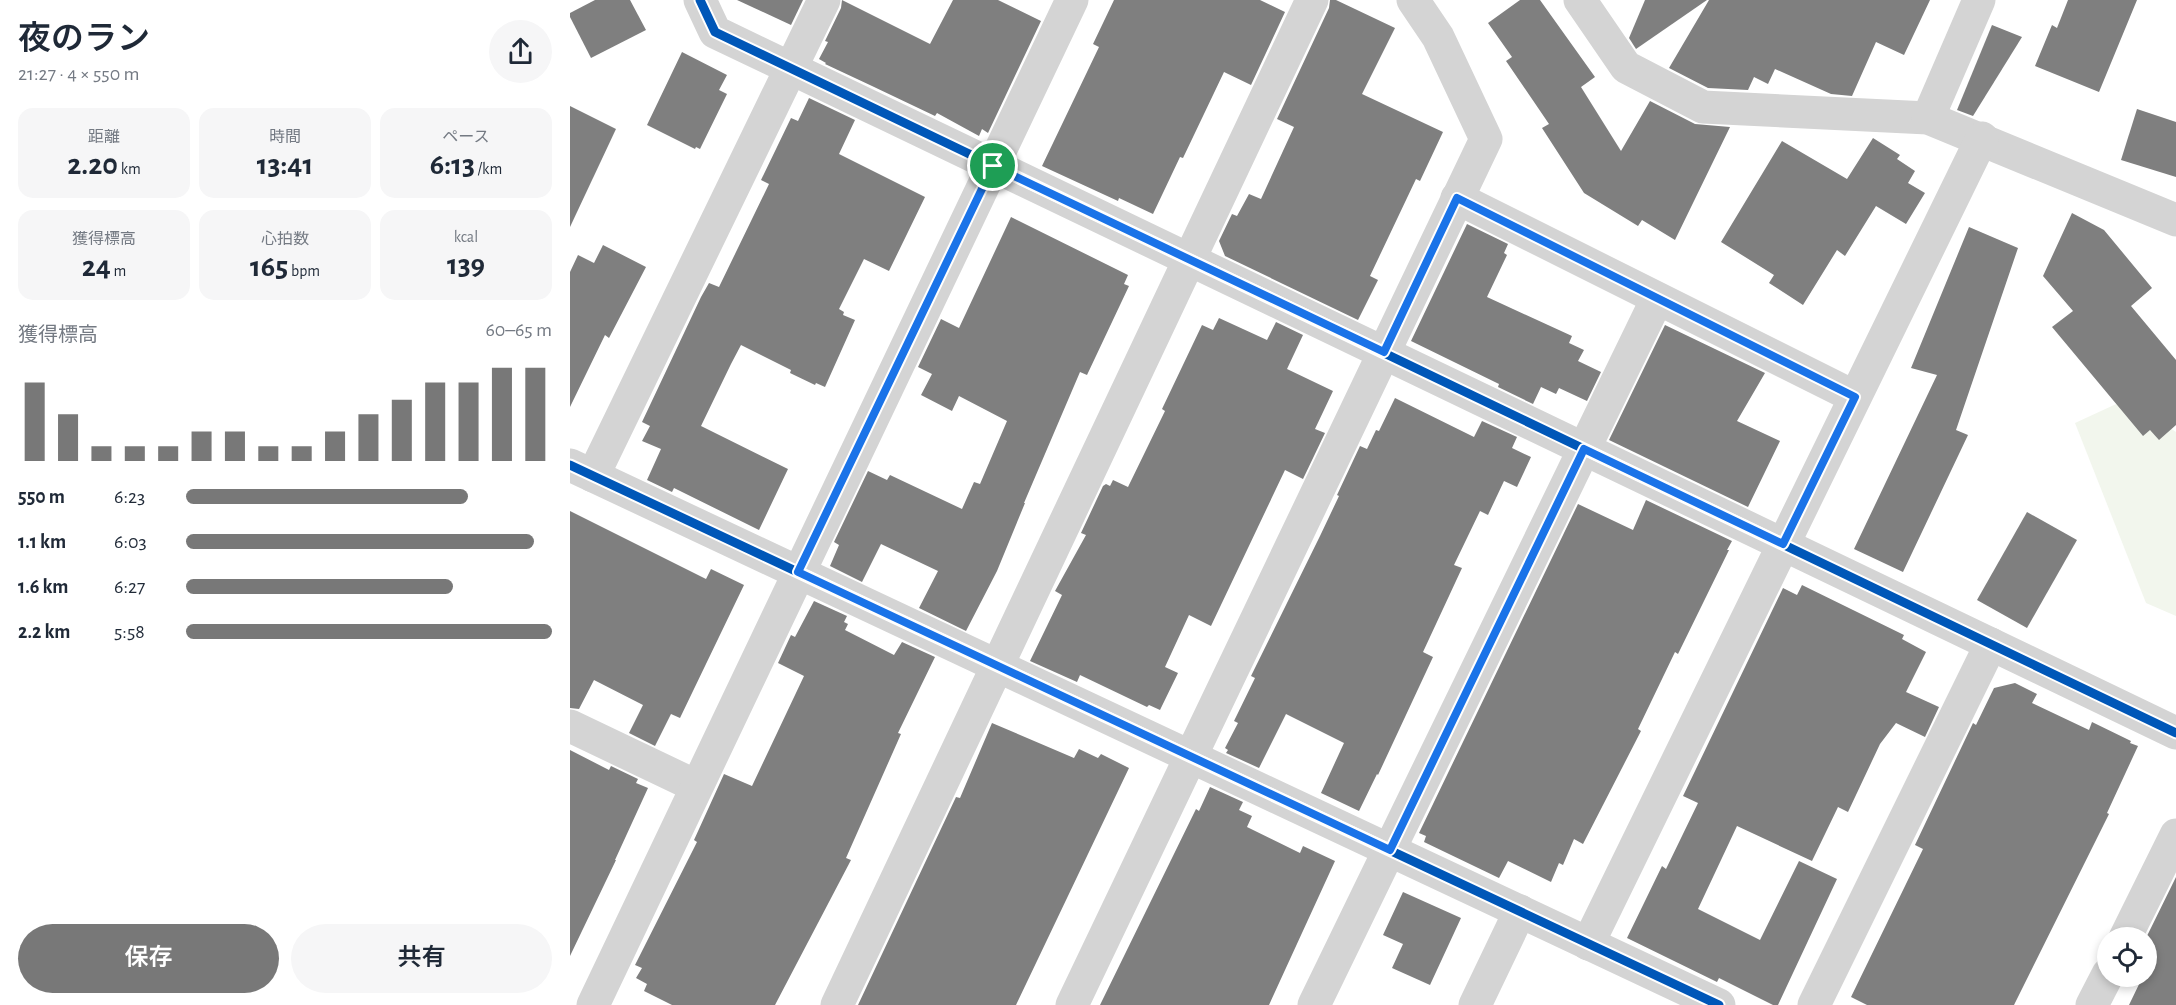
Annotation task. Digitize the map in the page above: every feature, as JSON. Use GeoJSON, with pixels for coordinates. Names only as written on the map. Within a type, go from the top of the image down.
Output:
{"type":"FeatureCollection","features":[{"type":"Feature","properties":{"kind":"street"},"geometry":{"type":"LineString","coordinates":[[700,0],[715,32],[2176,733]]}},
{"type":"Feature","properties":{"kind":"street"},"geometry":{"type":"LineString","coordinates":[[824,0],[791,69],[582,471],[1719,1005]]}},
{"type":"Feature","properties":{"kind":"street"},"geometry":{"type":"LineString","coordinates":[[604,1001],[696,786],[1072,0]]}},
{"type":"Feature","properties":{"kind":"street"},"geometry":{"type":"LineString","coordinates":[[837,1005],[1312,0]]}},
{"type":"Feature","properties":{"kind":"street"},"geometry":{"type":"LineString","coordinates":[[1072,1005],[1486,139],[1438,37],[1413,0]]}},
{"type":"Feature","properties":{"kind":"street"},"geometry":{"type":"LineString","coordinates":[[1580,0],[1626,67],[1703,106],[1928,118],[1982,138],[2176,220]]}},
{"type":"Feature","properties":{"kind":"street"},"geometry":{"type":"LineString","coordinates":[[1928,118],[1979,0]]}},
{"type":"Feature","properties":{"kind":"street"},"geometry":{"type":"LineString","coordinates":[[1588,944],[1982,138]]}},
{"type":"Feature","properties":{"kind":"street"},"geometry":{"type":"LineString","coordinates":[[1457,198],[1855,397]]}},
{"type":"Feature","properties":{"kind":"street"},"geometry":{"type":"LineString","coordinates":[[1314,1005],[1657,298]]}},
{"type":"Feature","properties":{"kind":"street"},"geometry":{"type":"LineString","coordinates":[[1814,1005],[1991,644]]}},
{"type":"Feature","properties":{"kind":"street"},"geometry":{"type":"LineString","coordinates":[[570,726],[696,786]]}},
{"type":"Feature","properties":{"kind":"street"},"geometry":{"type":"LineString","coordinates":[[2130,927],[2176,836]]}},
{"type":"Feature","properties":{"kind":"street"},"geometry":{"type":"LineString","coordinates":[[1475,1005],[1520,911]]}},
{"type":"Feature","properties":{"kind":"street"},"geometry":{"type":"LineString","coordinates":[[2092,1005],[2101,987]]}},
{"type":"Feature","properties":{"kind":"shaded area"},"geometry":{"type":"Polygon","coordinates":[[[2127,399],[2176,432],[2176,616],[2146,603],[2075,423],[2127,399]]]}},
{"type":"Feature","properties":{"kind":"building"},"geometry":{"type":"Polygon","coordinates":[[[595,0],[630,0],[646,30],[591,58],[570,13],[595,0]]]}},
{"type":"Feature","properties":{"kind":"building"},"geometry":{"type":"Polygon","coordinates":[[[737,0],[803,0],[791,25],[737,0]]]}},
{"type":"Feature","properties":{"kind":"building"},"geometry":{"type":"Polygon","coordinates":[[[842,0],[930,44],[953,0],[998,0],[1041,21],[988,133],[982,129],[979,136],[937,113],[935,116],[825,64],[819,59],[828,42],[825,41],[841,8],[842,0]]]}},
{"type":"Feature","properties":{"kind":"building"},"geometry":{"type":"Polygon","coordinates":[[[1114,0],[1260,0],[1285,12],[1251,85],[1224,72],[1153,214],[1119,198],[1118,201],[1042,166],[1099,47],[1093,44],[1114,0]]]}},
{"type":"Feature","properties":{"kind":"building"},"geometry":{"type":"Polygon","coordinates":[[[1330,0],[1336,0],[1395,28],[1362,94],[1443,132],[1420,181],[1416,179],[1370,276],[1378,280],[1358,320],[1225,256],[1219,241],[1232,214],[1237,216],[1249,194],[1261,199],[1294,127],[1277,119],[1329,8],[1330,0]]]}},
{"type":"Feature","properties":{"kind":"building"},"geometry":{"type":"Polygon","coordinates":[[[1520,0],[1540,0],[1595,77],[1581,87],[1621,151],[1650,101],[1695,124],[1730,127],[1675,240],[1642,220],[1638,226],[1584,193],[1542,128],[1549,124],[1506,61],[1512,57],[1488,23],[1520,0]]]}},
{"type":"Feature","properties":{"kind":"building"},"geometry":{"type":"Polygon","coordinates":[[[1645,0],[1707,0],[1636,49],[1629,38],[1645,0]]]}},
{"type":"Feature","properties":{"kind":"building"},"geometry":{"type":"Polygon","coordinates":[[[1709,0],[1930,0],[1904,55],[1876,42],[1852,96],[1831,94],[1775,69],[1768,84],[1754,77],[1748,90],[1708,88],[1669,68],[1709,0]]]}},
{"type":"Feature","properties":{"kind":"building"},"geometry":{"type":"Polygon","coordinates":[[[2068,0],[2137,0],[2099,92],[2035,66],[2052,25],[2057,28],[2068,0]]]}},
{"type":"Feature","properties":{"kind":"building"},"geometry":{"type":"Polygon","coordinates":[[[1992,25],[2022,37],[1973,116],[1957,110],[1992,25]]]}},
{"type":"Feature","properties":{"kind":"building"},"geometry":{"type":"Polygon","coordinates":[[[682,52],[727,75],[719,90],[727,94],[700,149],[696,147],[695,149],[647,125],[682,52]]]}},
{"type":"Feature","properties":{"kind":"building"},"geometry":{"type":"Polygon","coordinates":[[[809,98],[855,120],[839,154],[925,197],[889,271],[864,259],[839,309],[844,312],[843,315],[855,320],[825,387],[816,383],[815,385],[790,373],[791,370],[741,345],[731,364],[701,426],[788,469],[759,530],[674,488],[672,492],[647,480],[661,449],[642,441],[650,426],[642,422],[701,297],[709,283],[719,287],[769,184],[761,180],[791,118],[798,121],[809,98]]]}},
{"type":"Feature","properties":{"kind":"building"},"geometry":{"type":"Polygon","coordinates":[[[570,106],[616,129],[570,227],[570,106]]]}},
{"type":"Feature","properties":{"kind":"building"},"geometry":{"type":"Polygon","coordinates":[[[2137,109],[2176,122],[2176,177],[2121,160],[2137,109]]]}},
{"type":"Feature","properties":{"kind":"building"},"geometry":{"type":"Polygon","coordinates":[[[1873,138],[1900,155],[1897,159],[1915,171],[1908,183],[1925,193],[1906,224],[1876,206],[1845,256],[1837,250],[1803,305],[1769,283],[1774,275],[1721,242],[1782,141],[1847,179],[1873,138]]]}},
{"type":"Feature","properties":{"kind":"building"},"geometry":{"type":"Polygon","coordinates":[[[2072,213],[2104,230],[2152,288],[2131,306],[2176,360],[2176,425],[2159,440],[2150,430],[2143,436],[2052,327],[2073,311],[2043,276],[2072,213]]]}},
{"type":"Feature","properties":{"kind":"building"},"geometry":{"type":"Polygon","coordinates":[[[1011,217],[1128,275],[1124,284],[1129,286],[1087,375],[1080,372],[997,571],[966,631],[919,608],[938,571],[881,544],[862,582],[830,566],[839,545],[834,542],[868,471],[887,480],[890,475],[962,509],[974,482],[980,484],[1007,421],[959,396],[952,411],[921,395],[932,374],[918,367],[941,319],[959,328],[1011,217]]]}},
{"type":"Feature","properties":{"kind":"building"},"geometry":{"type":"Polygon","coordinates":[[[1467,224],[1508,244],[1504,253],[1507,255],[1487,297],[1572,336],[1569,343],[1584,350],[1578,361],[1601,372],[1587,401],[1559,388],[1556,394],[1541,387],[1533,404],[1498,387],[1499,384],[1411,341],[1467,224]]]}},
{"type":"Feature","properties":{"kind":"building"},"geometry":{"type":"Polygon","coordinates":[[[1969,227],[2018,248],[1956,430],[1968,435],[1903,572],[1854,549],[1937,375],[1911,368],[1969,227]]]}},
{"type":"Feature","properties":{"kind":"building"},"geometry":{"type":"Polygon","coordinates":[[[603,245],[646,267],[609,338],[605,335],[570,407],[570,272],[578,255],[594,263],[603,245]]]}},
{"type":"Feature","properties":{"kind":"building"},"geometry":{"type":"Polygon","coordinates":[[[1219,318],[1267,340],[1276,322],[1303,335],[1287,369],[1333,391],[1315,429],[1325,433],[1303,479],[1285,470],[1211,626],[1189,615],[1165,667],[1178,673],[1160,710],[1149,705],[1147,707],[1080,675],[1077,682],[1030,661],[1062,595],[1055,591],[1086,535],[1081,533],[1103,486],[1106,484],[1110,486],[1113,480],[1128,487],[1165,411],[1162,409],[1202,325],[1213,330],[1219,318]]]}},
{"type":"Feature","properties":{"kind":"building"},"geometry":{"type":"Polygon","coordinates":[[[1665,325],[1765,373],[1737,421],[1780,441],[1748,507],[1609,440],[1665,325]]]}},
{"type":"Feature","properties":{"kind":"building"},"geometry":{"type":"Polygon","coordinates":[[[1395,398],[1474,437],[1482,421],[1517,437],[1512,448],[1531,457],[1517,487],[1504,481],[1488,515],[1480,511],[1454,565],[1462,568],[1423,652],[1433,657],[1359,811],[1321,793],[1344,743],[1286,714],[1259,768],[1226,753],[1228,750],[1225,748],[1238,723],[1234,721],[1255,678],[1251,676],[1339,496],[1337,495],[1360,446],[1367,449],[1376,430],[1379,431],[1395,398]]]}},
{"type":"Feature","properties":{"kind":"building"},"geometry":{"type":"Polygon","coordinates":[[[1646,500],[1732,541],[1678,654],[1675,652],[1638,729],[1641,731],[1583,844],[1574,839],[1563,865],[1559,863],[1551,882],[1508,861],[1499,878],[1424,842],[1426,836],[1419,833],[1578,504],[1633,530],[1646,500]]]}},
{"type":"Feature","properties":{"kind":"building"},"geometry":{"type":"Polygon","coordinates":[[[570,511],[706,579],[711,569],[744,585],[680,718],[671,714],[655,746],[629,733],[643,705],[594,680],[579,709],[570,708],[570,511]]]}},
{"type":"Feature","properties":{"kind":"building"},"geometry":{"type":"Polygon","coordinates":[[[2027,512],[2077,540],[2027,628],[1977,600],[2027,512]]]}},
{"type":"Feature","properties":{"kind":"building"},"geometry":{"type":"Polygon","coordinates":[[[1802,585],[1904,635],[1902,639],[1926,652],[1906,692],[1939,707],[1925,737],[1896,723],[1880,744],[1848,812],[1838,807],[1812,861],[1737,826],[1698,909],[1760,940],[1799,861],[1837,879],[1778,1005],[1773,1005],[1719,978],[1717,982],[1627,938],[1662,866],[1666,869],[1698,803],[1683,796],[1783,588],[1797,595],[1802,585]]]}},
{"type":"Feature","properties":{"kind":"building"},"geometry":{"type":"Polygon","coordinates":[[[814,601],[847,616],[844,622],[848,624],[845,630],[894,655],[902,642],[935,657],[898,733],[901,734],[846,858],[851,860],[775,1005],[672,1005],[644,991],[647,984],[636,978],[642,968],[635,965],[697,842],[694,840],[724,774],[752,786],[804,676],[778,663],[791,635],[795,637],[814,601]]]}},
{"type":"Feature","properties":{"kind":"building"},"geometry":{"type":"Polygon","coordinates":[[[2015,683],[2037,694],[2032,703],[2089,730],[2092,722],[2138,746],[2107,813],[2109,814],[2014,1005],[1867,1005],[1851,997],[1923,849],[1915,845],[1973,723],[1976,725],[1994,688],[2015,683]]]}},
{"type":"Feature","properties":{"kind":"building"},"geometry":{"type":"Polygon","coordinates":[[[992,723],[1074,758],[1079,749],[1098,758],[1101,754],[1129,768],[1016,1005],[858,1005],[956,797],[960,798],[992,723]]]}},
{"type":"Feature","properties":{"kind":"building"},"geometry":{"type":"Polygon","coordinates":[[[570,750],[609,770],[611,766],[638,779],[636,783],[648,788],[570,956],[570,750]]]}},
{"type":"Feature","properties":{"kind":"building"},"geometry":{"type":"Polygon","coordinates":[[[1210,787],[1243,802],[1239,810],[1252,816],[1247,827],[1300,853],[1303,846],[1335,861],[1269,1005],[1100,1005],[1196,809],[1199,811],[1210,787]]]}},
{"type":"Feature","properties":{"kind":"building"},"geometry":{"type":"Polygon","coordinates":[[[2176,877],[2176,1005],[2129,1005],[2138,987],[2157,987],[2157,927],[2151,927],[2176,877]]]}},
{"type":"Feature","properties":{"kind":"building"},"geometry":{"type":"Polygon","coordinates":[[[1403,892],[1461,918],[1430,985],[1392,968],[1403,944],[1383,935],[1403,892]]]}},
{"type":"Feature","properties":{"kind":"cycle path"},"geometry":{"type":"LineString","coordinates":[[700,0],[715,32],[2176,733]]}},
{"type":"Feature","properties":{"kind":"cycle path"},"geometry":{"type":"LineString","coordinates":[[570,465],[1719,1005]]}},
{"type":"Feature","properties":{"kind":"route"},"geometry":{"type":"LineString","coordinates":[[993,166],[1384,352],[1457,198],[1855,397],[1783,544],[1584,449],[1390,850],[798,572],[993,166]]}}]}
